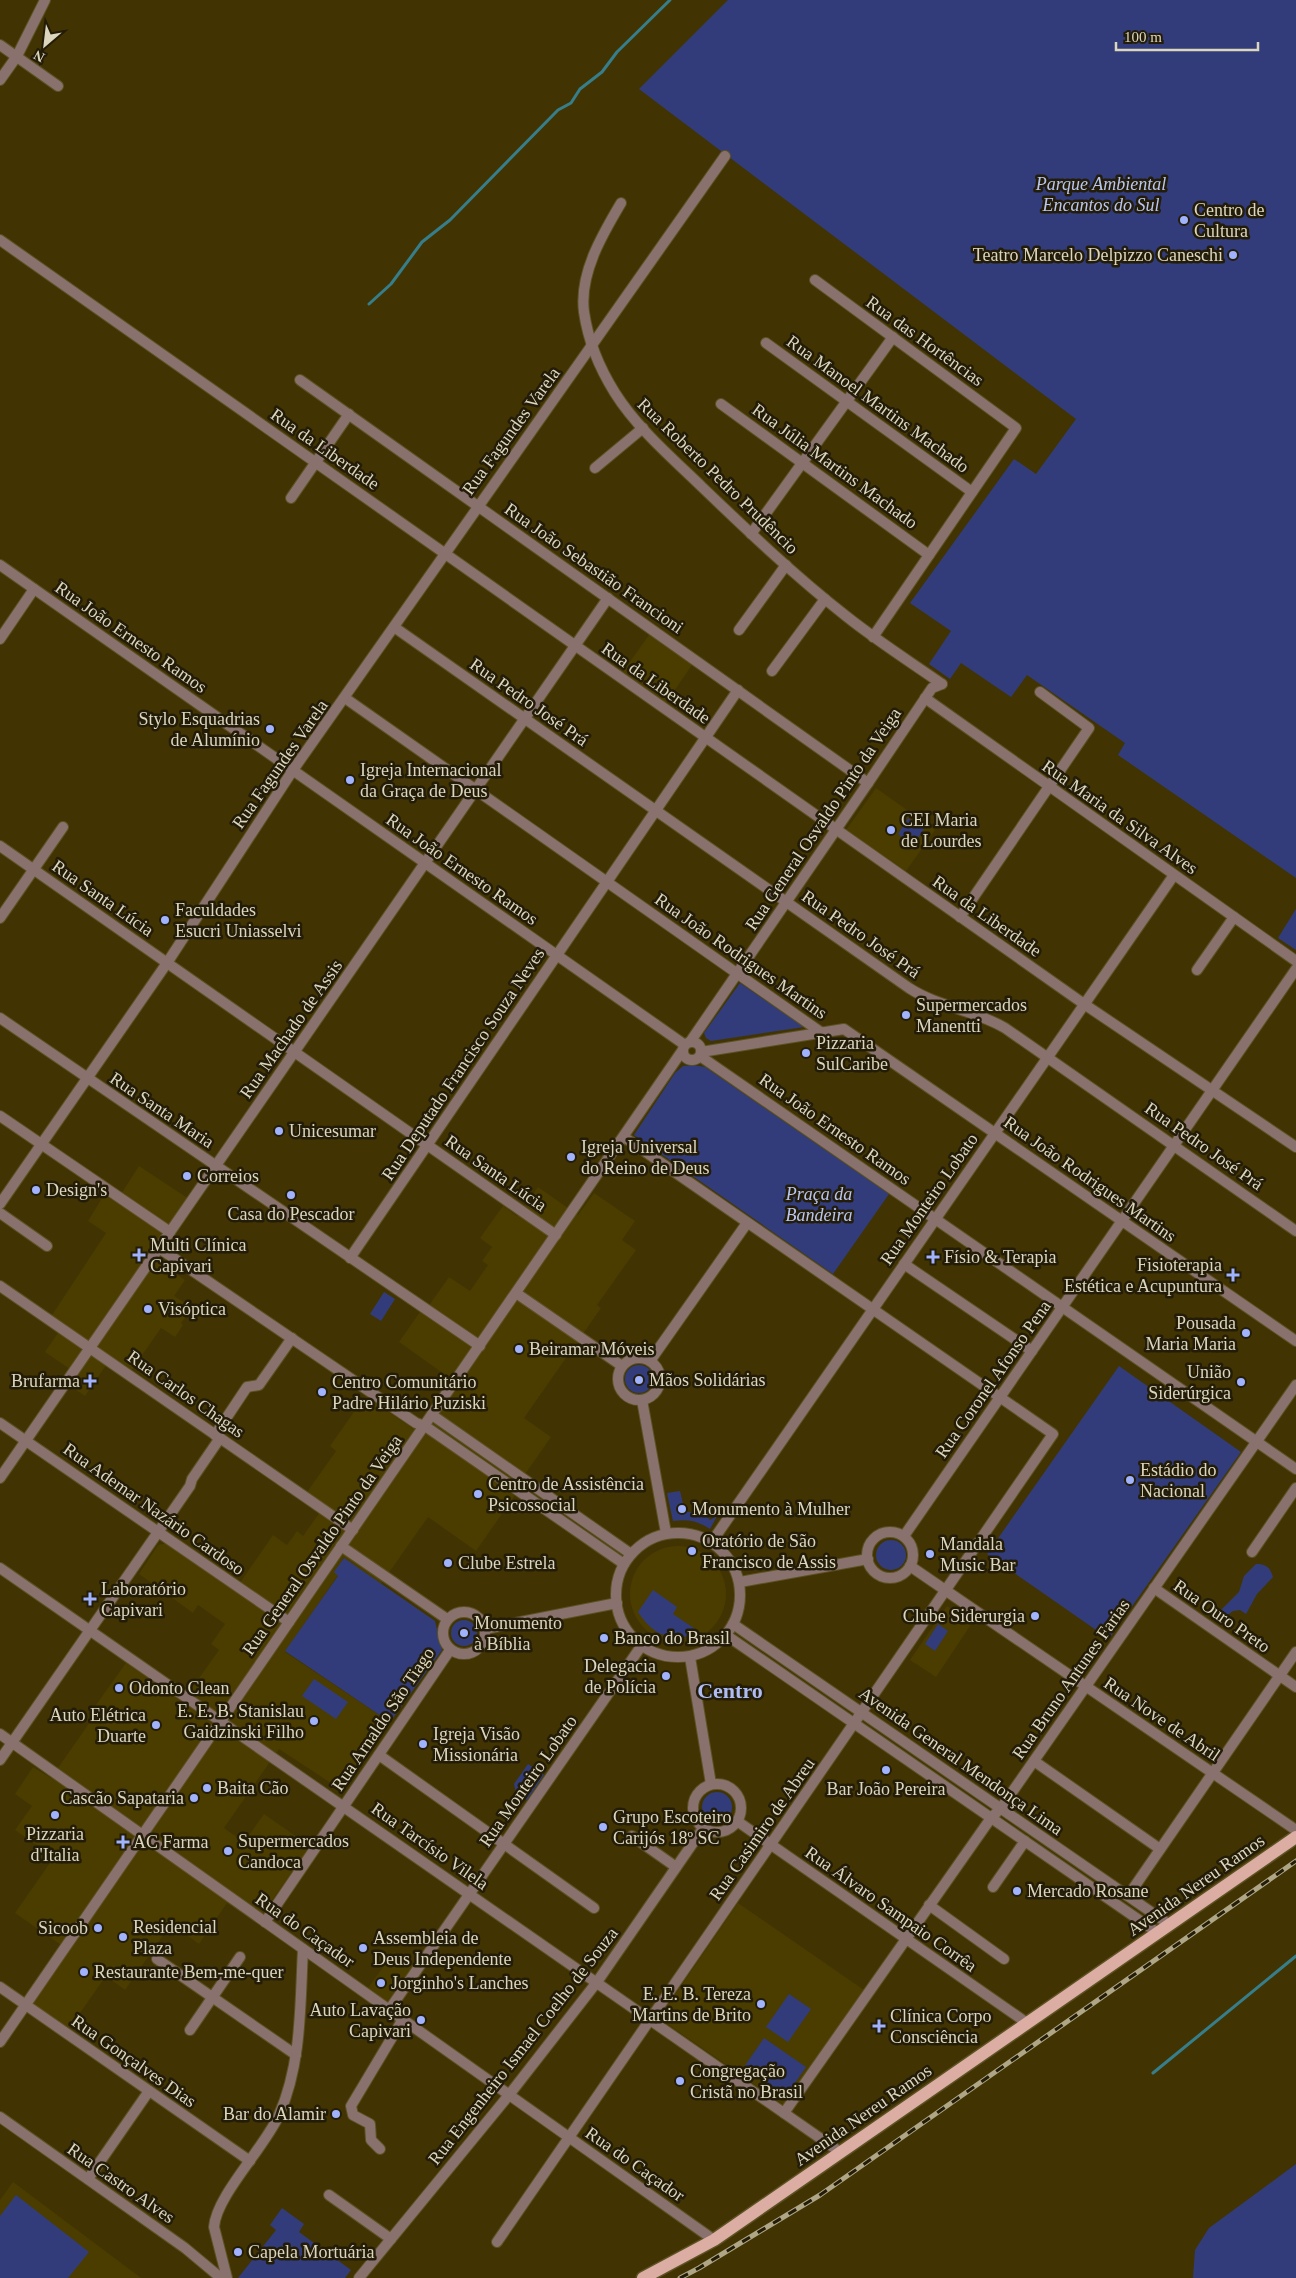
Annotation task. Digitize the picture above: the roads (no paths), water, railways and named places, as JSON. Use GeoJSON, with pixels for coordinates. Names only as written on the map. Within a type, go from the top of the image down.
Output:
{"type":"FeatureCollection","features":[{"type":"Feature","properties":{"kind":"main road","name":"Avenida Nereu Ramos"},"geometry":{"type":"LineString","coordinates":[[643,2278],[714,2240],[1296,1837]]}},
{"type":"Feature","properties":{"kind":"street"},"geometry":{"type":"LineString","coordinates":[[0,80],[16,56],[45,0]]}},
{"type":"Feature","properties":{"kind":"street"},"geometry":{"type":"LineString","coordinates":[[0,45],[58,86]]}},
{"type":"Feature","properties":{"kind":"street","name":"Rua Fagundes Varela"},"geometry":{"type":"LineString","coordinates":[[0,1204],[167,963],[293,770],[725,156]]}},
{"type":"Feature","properties":{"kind":"street","name":"Rua Roberto Pedro Prudêncio"},"geometry":{"type":"LineString","coordinates":[[621,203],[605,231],[585,283],[584,313],[598,363],[615,393],[643,428],[751,534],[825,599],[873,637],[942,684],[932,688]]}},
{"type":"Feature","properties":{"kind":"street","name":"Rua da Liberdade"},"geometry":{"type":"LineString","coordinates":[[0,240],[1084,1004],[1296,1147]]}},
{"type":"Feature","properties":{"kind":"street","name":"Rua das Hortências"},"geometry":{"type":"LineString","coordinates":[[815,280],[1016,428],[972,492]]}},
{"type":"Feature","properties":{"kind":"street"},"geometry":{"type":"LineString","coordinates":[[751,534],[893,337]]}},
{"type":"Feature","properties":{"kind":"street","name":"Rua Manoel Martins Machado"},"geometry":{"type":"LineString","coordinates":[[766,343],[972,492]]}},
{"type":"Feature","properties":{"kind":"street","name":"Rua João Sebastião Francioni"},"geometry":{"type":"LineString","coordinates":[[300,380],[868,783]]}},
{"type":"Feature","properties":{"kind":"street","name":"Rua Júlia Martins Machado"},"geometry":{"type":"LineString","coordinates":[[721,404],[929,555]]}},
{"type":"Feature","properties":{"kind":"street"},"geometry":{"type":"LineString","coordinates":[[291,498],[349,414]]}},
{"type":"Feature","properties":{"kind":"street"},"geometry":{"type":"LineString","coordinates":[[595,468],[643,428]]}},
{"type":"Feature","properties":{"kind":"street"},"geometry":{"type":"LineString","coordinates":[[873,637],[972,492]]}},
{"type":"Feature","properties":{"kind":"street","name":"Rua João Ernesto Ramos"},"geometry":{"type":"LineString","coordinates":[[0,565],[686,1046]]}},
{"type":"Feature","properties":{"kind":"street"},"geometry":{"type":"LineString","coordinates":[[739,630],[786,565]]}},
{"type":"Feature","properties":{"kind":"street"},"geometry":{"type":"LineString","coordinates":[[0,639],[34,589]]}},
{"type":"Feature","properties":{"kind":"street","name":"Rua Machado de Assis"},"geometry":{"type":"LineString","coordinates":[[0,1478],[608,598]]}},
{"type":"Feature","properties":{"kind":"street"},"geometry":{"type":"LineString","coordinates":[[772,671],[825,599]]}},
{"type":"Feature","properties":{"kind":"street","name":"Rua Pedro José Prá"},"geometry":{"type":"LineString","coordinates":[[394,627],[918,994],[996,1022],[1296,1231]]}},
{"type":"Feature","properties":{"kind":"street"},"geometry":{"type":"LineString","coordinates":[[932,677],[932,688]]}},
{"type":"Feature","properties":{"kind":"street","name":"Rua General Osvaldo Pinto da Veiga"},"geometry":{"type":"LineString","coordinates":[[0,2042],[787,902],[932,688]]}},
{"type":"Feature","properties":{"kind":"street","name":"Rua Deputado Francisco Souza Neves"},"geometry":{"type":"LineString","coordinates":[[350,1258],[738,690]]}},
{"type":"Feature","properties":{"kind":"street"},"geometry":{"type":"LineString","coordinates":[[960,917],[1089,728],[1040,692]]}},
{"type":"Feature","properties":{"kind":"street","name":"Rua João Rodrigues Martins"},"geometry":{"type":"LineString","coordinates":[[345,698],[822,1033],[844,1029],[1296,1341]]}},
{"type":"Feature","properties":{"kind":"street","name":"Rua Maria da Silva Alves"},"geometry":{"type":"LineString","coordinates":[[925,698],[1296,961]]}},
{"type":"Feature","properties":{"kind":"street"},"geometry":{"type":"LineString","coordinates":[[0,918],[63,827]]}},
{"type":"Feature","properties":{"kind":"street","name":"Rua Santa Lúcia"},"geometry":{"type":"LineString","coordinates":[[0,846],[556,1235]]}},
{"type":"Feature","properties":{"kind":"street","name":"Rua Monteiro Lobato"},"geometry":{"type":"LineString","coordinates":[[712,1542],[1174,875]]}},
{"type":"Feature","properties":{"kind":"street"},"geometry":{"type":"LineString","coordinates":[[1198,970],[1234,917]]}},
{"type":"Feature","properties":{"kind":"street","name":"Rua Coronel Afonso Pena"},"geometry":{"type":"LineString","coordinates":[[904,1536],[1296,969]]}},
{"type":"Feature","properties":{"kind":"street","name":"Rua Santa Maria"},"geometry":{"type":"LineString","coordinates":[[0,1018],[480,1346]]}},
{"type":"Feature","properties":{"kind":"street"},"geometry":{"type":"LineString","coordinates":[[697,1056],[697,1044],[686,1046],[686,1059],[822,1033]]}},
{"type":"Feature","properties":{"kind":"street"},"geometry":{"type":"LineString","coordinates":[[673,1067],[697,1056]]}},
{"type":"Feature","properties":{"kind":"street","name":"Rua João Ernesto Ramos"},"geometry":{"type":"LineString","coordinates":[[697,1056],[1296,1469]]}},
{"type":"Feature","properties":{"kind":"street"},"geometry":{"type":"LineString","coordinates":[[0,1116],[170,1232]]}},
{"type":"Feature","properties":{"kind":"street"},"geometry":{"type":"LineString","coordinates":[[624,1137],[1000,1398]]}},
{"type":"Feature","properties":{"kind":"street"},"geometry":{"type":"LineString","coordinates":[[0,1213],[47,1246]]}},
{"type":"Feature","properties":{"kind":"street"},"geometry":{"type":"LineString","coordinates":[[650,1361],[747,1223]]}},
{"type":"Feature","properties":{"kind":"street"},"geometry":{"type":"LineString","coordinates":[[159,1248],[416,1423],[425,1426],[624,1564]]}},
{"type":"Feature","properties":{"kind":"street"},"geometry":{"type":"LineString","coordinates":[[904,1264],[1032,1351]]}},
{"type":"Feature","properties":{"kind":"street","name":"Rua Carlos Chagas"},"geometry":{"type":"LineString","coordinates":[[0,1286],[353,1530]]}},
{"type":"Feature","properties":{"kind":"street"},"geometry":{"type":"LineString","coordinates":[[516,1293],[622,1366]]}},
{"type":"Feature","properties":{"kind":"street"},"geometry":{"type":"LineString","coordinates":[[0,1760],[158,1532],[247,1387],[259,1385],[292,1338]]}},
{"type":"Feature","properties":{"kind":"street"},"geometry":{"type":"LineString","coordinates":[[635,1358],[650,1361],[658,1370],[660,1383],[654,1394],[642,1400],[630,1398],[620,1389],[618,1377],[622,1366],[635,1358]]}},
{"type":"Feature","properties":{"kind":"street","name":"Rua Bruno Antunes Farias"},"geometry":{"type":"LineString","coordinates":[[784,2113],[990,1818],[1001,1808],[1296,1385]]}},
{"type":"Feature","properties":{"kind":"street","name":"Rua Casimiro de Abreu"},"geometry":{"type":"LineString","coordinates":[[497,2242],[1053,1434],[1000,1398]]}},
{"type":"Feature","properties":{"kind":"street"},"geometry":{"type":"LineString","coordinates":[[642,1400],[666,1533]]}},
{"type":"Feature","properties":{"kind":"street"},"geometry":{"type":"LineString","coordinates":[[432,1415],[631,1554]]}},
{"type":"Feature","properties":{"kind":"street","name":"Rua Ademar Nazário Cardoso"},"geometry":{"type":"LineString","coordinates":[[0,1423],[289,1622]]}},
{"type":"Feature","properties":{"kind":"street"},"geometry":{"type":"LineString","coordinates":[[1252,1552],[1296,1488]]}},
{"type":"Feature","properties":{"kind":"street"},"geometry":{"type":"LineString","coordinates":[[891,1532],[904,1536],[912,1548],[910,1566],[899,1576],[884,1576],[873,1569],[868,1559],[869,1547],[878,1536],[891,1532]]}},
{"type":"Feature","properties":{"kind":"street"},"geometry":{"type":"LineString","coordinates":[[666,1533],[693,1534],[712,1542],[725,1554],[734,1567],[740,1582],[738,1613],[734,1624],[726,1635],[711,1648],[690,1657],[658,1654],[642,1645],[630,1634],[621,1618],[617,1603],[618,1579],[624,1564],[640,1545],[666,1533]]}},
{"type":"Feature","properties":{"kind":"street"},"geometry":{"type":"LineString","coordinates":[[341,1546],[447,1619]]}},
{"type":"Feature","properties":{"kind":"street"},"geometry":{"type":"LineString","coordinates":[[740,1582],[868,1559]]}},
{"type":"Feature","properties":{"kind":"street","name":"Rua Nove de Abril"},"geometry":{"type":"LineString","coordinates":[[910,1566],[1296,1830]]}},
{"type":"Feature","properties":{"kind":"street","name":"Rua Tarcísio Vilela"},"geometry":{"type":"LineString","coordinates":[[0,1568],[840,2152]]}},
{"type":"Feature","properties":{"kind":"street","name":"Rua Ouro Preto"},"geometry":{"type":"LineString","coordinates":[[1154,1588],[1296,1687]]}},
{"type":"Feature","properties":{"kind":"street"},"geometry":{"type":"LineString","coordinates":[[485,1629],[617,1603]]}},
{"type":"Feature","properties":{"kind":"street"},"geometry":{"type":"LineString","coordinates":[[466,1611],[478,1617],[485,1629],[484,1642],[475,1651],[462,1654],[450,1650],[445,1644],[442,1631],[447,1619],[453,1614],[466,1611]]}},
{"type":"Feature","properties":{"kind":"street","name":"Avenida General Mendonça Lima"},"geometry":{"type":"LineString","coordinates":[[734,1624],[1170,1925]]}},
{"type":"Feature","properties":{"kind":"street","name":"Avenida General Mendonça Lima"},"geometry":{"type":"LineString","coordinates":[[726,1635],[1158,1933]]}},
{"type":"Feature","properties":{"kind":"street","name":"Rua Monteiro Lobato"},"geometry":{"type":"LineString","coordinates":[[389,2010],[642,1645]]}},
{"type":"Feature","properties":{"kind":"street","name":"Rua Arnaldo São Tiago"},"geometry":{"type":"LineString","coordinates":[[265,1922],[450,1650]]}},
{"type":"Feature","properties":{"kind":"street"},"geometry":{"type":"LineString","coordinates":[[1128,1896],[1296,1652]]}},
{"type":"Feature","properties":{"kind":"street"},"geometry":{"type":"LineString","coordinates":[[690,1657],[712,1784]]}},
{"type":"Feature","properties":{"kind":"street","name":"Rua do Caçador"},"geometry":{"type":"LineString","coordinates":[[0,1734],[714,2240]]}},
{"type":"Feature","properties":{"kind":"street"},"geometry":{"type":"LineString","coordinates":[[379,1755],[594,1908]]}},
{"type":"Feature","properties":{"kind":"street"},"geometry":{"type":"LineString","coordinates":[[1034,1761],[1160,1849]]}},
{"type":"Feature","properties":{"kind":"street"},"geometry":{"type":"LineString","coordinates":[[712,1784],[726,1786],[738,1797],[740,1812],[737,1821],[731,1827],[722,1831],[712,1831],[704,1827],[694,1815],[694,1800],[704,1788],[712,1784]]}},
{"type":"Feature","properties":{"kind":"street","name":"Rua Álvaro Sampaio Corrêa"},"geometry":{"type":"LineString","coordinates":[[737,1821],[1027,2023]]}},
{"type":"Feature","properties":{"kind":"street","name":"Rua Engenheiro Ismael Coelho de Souza"},"geometry":{"type":"LineString","coordinates":[[359,2278],[510,2095],[597,1982],[704,1827]]}},
{"type":"Feature","properties":{"kind":"street"},"geometry":{"type":"LineString","coordinates":[[632,1836],[676,1867]]}},
{"type":"Feature","properties":{"kind":"street"},"geometry":{"type":"LineString","coordinates":[[993,1887],[1025,1841]]}},
{"type":"Feature","properties":{"kind":"street"},"geometry":{"type":"LineString","coordinates":[[929,1905],[1004,1959]]}},
{"type":"Feature","properties":{"kind":"street"},"geometry":{"type":"LineString","coordinates":[[226,2278],[214,2227],[214,2219],[222,2202],[278,2116],[288,2088],[296,2055],[303,1949]]}},
{"type":"Feature","properties":{"kind":"street"},"geometry":{"type":"LineString","coordinates":[[190,2030],[240,1957]]}},
{"type":"Feature","properties":{"kind":"street"},"geometry":{"type":"LineString","coordinates":[[157,1959],[296,2055]]}},
{"type":"Feature","properties":{"kind":"street","name":"Rua Gonçalves Dias"},"geometry":{"type":"LineString","coordinates":[[0,1987],[250,2161]]}},
{"type":"Feature","properties":{"kind":"street"},"geometry":{"type":"LineString","coordinates":[[380,2149],[371,2140],[370,2124],[353,2115],[351,2106],[403,2019]]}},
{"type":"Feature","properties":{"kind":"street"},"geometry":{"type":"LineString","coordinates":[[88,2179],[149,2091]]}},
{"type":"Feature","properties":{"kind":"street","name":"Rua Castro Alves"},"geometry":{"type":"LineString","coordinates":[[0,2117],[185,2248],[221,2278]]}},
{"type":"Feature","properties":{"kind":"street"},"geometry":{"type":"LineString","coordinates":[[329,2195],[391,2239]]}},
{"type":"Feature","properties":{"kind":"waterway"},"geometry":{"type":"LineString","coordinates":[[369,304],[391,284],[422,242],[450,220],[558,110],[571,103],[580,89],[602,72],[617,52],[670,0]]}},
{"type":"Feature","properties":{"kind":"waterway"},"geometry":{"type":"LineString","coordinates":[[1153,2073],[1296,1956]]}},
{"type":"Feature","properties":{"kind":"railway"},"geometry":{"type":"LineString","coordinates":[[680,2278],[820,2195],[1296,1861]]}},
{"type":"Feature","properties":{"kind":"place","name":"Centro de Cultura"},"geometry":{"type":"Point","coordinates":[1184,220]}},
{"type":"Feature","properties":{"kind":"place","name":"Teatro Marcelo Delpizzo Caneschi"},"geometry":{"type":"Point","coordinates":[1233,255]}},
{"type":"Feature","properties":{"kind":"place","name":"Stylo Esquadrias de Alumínio"},"geometry":{"type":"Point","coordinates":[270,729]}},
{"type":"Feature","properties":{"kind":"place","name":"Igreja Internacional da Graça de Deus"},"geometry":{"type":"Point","coordinates":[350,780]}},
{"type":"Feature","properties":{"kind":"place","name":"CEI Maria de Lourdes"},"geometry":{"type":"Point","coordinates":[891,830]}},
{"type":"Feature","properties":{"kind":"place","name":"Faculdades Esucri Uniasselvi"},"geometry":{"type":"Point","coordinates":[165,920]}},
{"type":"Feature","properties":{"kind":"place","name":"Supermercados Manentti"},"geometry":{"type":"Point","coordinates":[906,1015]}},
{"type":"Feature","properties":{"kind":"place","name":"Pizzaria SulCaribe"},"geometry":{"type":"Point","coordinates":[806,1053]}},
{"type":"Feature","properties":{"kind":"place","name":"Unicesumar"},"geometry":{"type":"Point","coordinates":[279,1131]}},
{"type":"Feature","properties":{"kind":"place","name":"Igreja Universal do Reino de Deus"},"geometry":{"type":"Point","coordinates":[571,1157]}},
{"type":"Feature","properties":{"kind":"place","name":"Correios"},"geometry":{"type":"Point","coordinates":[187,1176]}},
{"type":"Feature","properties":{"kind":"place","name":"Design's"},"geometry":{"type":"Point","coordinates":[36,1190]}},
{"type":"Feature","properties":{"kind":"place","name":"Casa do Pescador"},"geometry":{"type":"Point","coordinates":[291,1195]}},
{"type":"Feature","properties":{"kind":"place","name":"Multi Clínica Capivari"},"geometry":{"type":"Point","coordinates":[139,1255]}},
{"type":"Feature","properties":{"kind":"place","name":"Físio & Terapia"},"geometry":{"type":"Point","coordinates":[933,1257]}},
{"type":"Feature","properties":{"kind":"place","name":"Fisioterapia Estética e Acupuntura"},"geometry":{"type":"Point","coordinates":[1233,1275]}},
{"type":"Feature","properties":{"kind":"place","name":"Visóptica"},"geometry":{"type":"Point","coordinates":[148,1309]}},
{"type":"Feature","properties":{"kind":"place","name":"Pousada Maria Maria"},"geometry":{"type":"Point","coordinates":[1246,1333]}},
{"type":"Feature","properties":{"kind":"place","name":"Beiramar Móveis"},"geometry":{"type":"Point","coordinates":[519,1349]}},
{"type":"Feature","properties":{"kind":"place","name":"Mãos Solidárias"},"geometry":{"type":"Point","coordinates":[639,1380]}},
{"type":"Feature","properties":{"kind":"place","name":"Brufarma"},"geometry":{"type":"Point","coordinates":[90,1381]}},
{"type":"Feature","properties":{"kind":"place","name":"União Siderúrgica"},"geometry":{"type":"Point","coordinates":[1241,1382]}},
{"type":"Feature","properties":{"kind":"place","name":"Centro Comunitário Padre Hilário Puziski"},"geometry":{"type":"Point","coordinates":[322,1392]}},
{"type":"Feature","properties":{"kind":"place","name":"Estádio do Nacional"},"geometry":{"type":"Point","coordinates":[1130,1480]}},
{"type":"Feature","properties":{"kind":"place","name":"Centro de Assistência Psicossocial"},"geometry":{"type":"Point","coordinates":[478,1494]}},
{"type":"Feature","properties":{"kind":"place","name":"Monumento à Mulher"},"geometry":{"type":"Point","coordinates":[682,1509]}},
{"type":"Feature","properties":{"kind":"place","name":"Oratório de São Francisco de Assis"},"geometry":{"type":"Point","coordinates":[692,1551]}},
{"type":"Feature","properties":{"kind":"place","name":"Mandala Music Bar"},"geometry":{"type":"Point","coordinates":[930,1554]}},
{"type":"Feature","properties":{"kind":"place","name":"Clube Estrela"},"geometry":{"type":"Point","coordinates":[448,1563]}},
{"type":"Feature","properties":{"kind":"place","name":"Laboratório Capivari"},"geometry":{"type":"Point","coordinates":[90,1599]}},
{"type":"Feature","properties":{"kind":"place","name":"Clube Siderurgia"},"geometry":{"type":"Point","coordinates":[1035,1616]}},
{"type":"Feature","properties":{"kind":"place","name":"Monumento à Bíblia"},"geometry":{"type":"Point","coordinates":[464,1633]}},
{"type":"Feature","properties":{"kind":"place","name":"Banco do Brasil"},"geometry":{"type":"Point","coordinates":[604,1638]}},
{"type":"Feature","properties":{"kind":"place","name":"Delegacia de Polícia"},"geometry":{"type":"Point","coordinates":[666,1676]}},
{"type":"Feature","properties":{"kind":"place","name":"Odonto Clean"},"geometry":{"type":"Point","coordinates":[119,1688]}},
{"type":"Feature","properties":{"kind":"place","name":"E. E. B. Stanislau Gaidzinski Filho"},"geometry":{"type":"Point","coordinates":[314,1721]}},
{"type":"Feature","properties":{"kind":"place","name":"Auto Elétrica Duarte"},"geometry":{"type":"Point","coordinates":[156,1725]}},
{"type":"Feature","properties":{"kind":"place","name":"Igreja Visão Missionária"},"geometry":{"type":"Point","coordinates":[423,1744]}},
{"type":"Feature","properties":{"kind":"place","name":"Bar João Pereira"},"geometry":{"type":"Point","coordinates":[886,1770]}},
{"type":"Feature","properties":{"kind":"place","name":"Baita Cão"},"geometry":{"type":"Point","coordinates":[207,1788]}},
{"type":"Feature","properties":{"kind":"place","name":"Cascão Sapataria"},"geometry":{"type":"Point","coordinates":[194,1798]}},
{"type":"Feature","properties":{"kind":"place","name":"Pizzaria d'Italia"},"geometry":{"type":"Point","coordinates":[55,1815]}},
{"type":"Feature","properties":{"kind":"place","name":"Grupo Escoteiro Carijós 18º SC"},"geometry":{"type":"Point","coordinates":[603,1827]}},
{"type":"Feature","properties":{"kind":"place","name":"AC Farma"},"geometry":{"type":"Point","coordinates":[123,1842]}},
{"type":"Feature","properties":{"kind":"place","name":"Supermercados Candoca"},"geometry":{"type":"Point","coordinates":[228,1851]}},
{"type":"Feature","properties":{"kind":"place","name":"Mercado Rosane"},"geometry":{"type":"Point","coordinates":[1017,1891]}},
{"type":"Feature","properties":{"kind":"place","name":"Sicoob"},"geometry":{"type":"Point","coordinates":[98,1928]}},
{"type":"Feature","properties":{"kind":"place","name":"Residencial Plaza"},"geometry":{"type":"Point","coordinates":[123,1937]}},
{"type":"Feature","properties":{"kind":"place","name":"Assembleia de Deus Independente"},"geometry":{"type":"Point","coordinates":[363,1948]}},
{"type":"Feature","properties":{"kind":"place","name":"Restaurante Bem-me-quer"},"geometry":{"type":"Point","coordinates":[84,1972]}},
{"type":"Feature","properties":{"kind":"place","name":"Jorginho's Lanches"},"geometry":{"type":"Point","coordinates":[381,1983]}},
{"type":"Feature","properties":{"kind":"place","name":"E. E. B. Tereza Martins de Brito"},"geometry":{"type":"Point","coordinates":[761,2004]}},
{"type":"Feature","properties":{"kind":"place","name":"Auto Lavação Capivari"},"geometry":{"type":"Point","coordinates":[421,2020]}},
{"type":"Feature","properties":{"kind":"place","name":"Clínica Corpo Consciência"},"geometry":{"type":"Point","coordinates":[879,2026]}},
{"type":"Feature","properties":{"kind":"place","name":"Congregação Cristã no Brasil"},"geometry":{"type":"Point","coordinates":[680,2081]}},
{"type":"Feature","properties":{"kind":"place","name":"Bar do Alamir"},"geometry":{"type":"Point","coordinates":[336,2114]}},
{"type":"Feature","properties":{"kind":"place","name":"Capela Mortuária"},"geometry":{"type":"Point","coordinates":[238,2252]}},
{"type":"Feature","properties":{"kind":"district","name":"Centro"},"geometry":{"type":"Point","coordinates":[730,1690]}},
{"type":"Feature","properties":{"kind":"park label","name":"Parque Ambiental Encantos do Sul"},"geometry":{"type":"Point","coordinates":[1101,194]}},
{"type":"Feature","properties":{"kind":"park label","name":"Praça da Bandeira"},"geometry":{"type":"Point","coordinates":[819,1204]}}]}
